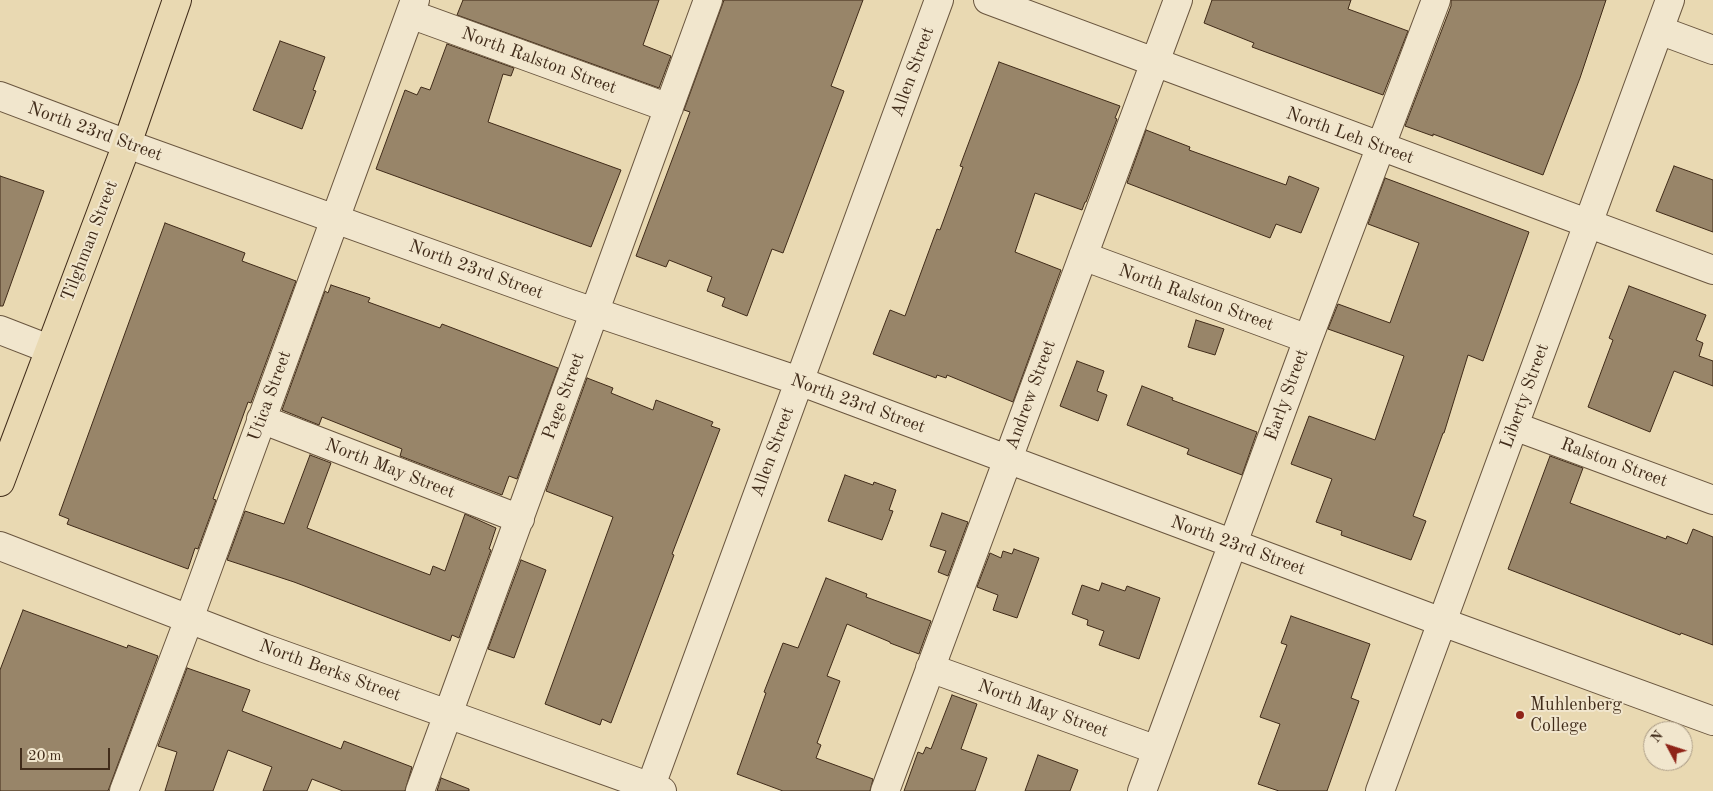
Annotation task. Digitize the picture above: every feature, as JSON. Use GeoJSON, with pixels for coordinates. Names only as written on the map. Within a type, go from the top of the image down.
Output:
{"type":"FeatureCollection","features":[{"type":"Feature","properties":{"kind":"main road","name":"Tilghman Street"},"geometry":{"type":"LineString","coordinates":[[0,482],[127,144],[177,0]]}},
{"type":"Feature","properties":{"kind":"street","name":"Page Street"},"geometry":{"type":"LineString","coordinates":[[420,791],[708,0]]}},
{"type":"Feature","properties":{"kind":"street","name":"Allen Street"},"geometry":{"type":"LineString","coordinates":[[654,790],[799,381],[939,0]]}},
{"type":"Feature","properties":{"kind":"street","name":"North Leh Street"},"geometry":{"type":"LineString","coordinates":[[988,0],[1713,270]]}},
{"type":"Feature","properties":{"kind":"street","name":"Andrew Street"},"geometry":{"type":"LineString","coordinates":[[885,791],[1178,0]]}},
{"type":"Feature","properties":{"kind":"street","name":"Early Street"},"geometry":{"type":"LineString","coordinates":[[1142,791],[1308,339],[1436,0]]}},
{"type":"Feature","properties":{"kind":"street","name":"Liberty Street"},"geometry":{"type":"LineString","coordinates":[[1380,791],[1670,0]]}},
{"type":"Feature","properties":{"kind":"street","name":"North Ralston Street"},"geometry":{"type":"LineString","coordinates":[[412,7],[669,108]]}},
{"type":"Feature","properties":{"kind":"street","name":"Utica Street"},"geometry":{"type":"LineString","coordinates":[[124,791],[189,619],[412,7]]}},
{"type":"Feature","properties":{"kind":"street"},"geometry":{"type":"LineString","coordinates":[[1659,30],[1713,50]]}},
{"type":"Feature","properties":{"kind":"street","name":"North 23rd Street"},"geometry":{"type":"LineString","coordinates":[[0,96],[127,144],[594,312],[799,381],[1232,544],[1713,721]]}},
{"type":"Feature","properties":{"kind":"street","name":"North Ralston Street"},"geometry":{"type":"LineString","coordinates":[[1083,256],[1308,339]]}},
{"type":"Feature","properties":{"kind":"street"},"geometry":{"type":"LineString","coordinates":[[0,330],[49,349]]}},
{"type":"Feature","properties":{"kind":"street","name":"North May Street"},"geometry":{"type":"LineString","coordinates":[[261,419],[520,519]]}},
{"type":"Feature","properties":{"kind":"street","name":"Ralston Street"},"geometry":{"type":"LineString","coordinates":[[1514,426],[1713,500]]}},
{"type":"Feature","properties":{"kind":"street","name":"North Berks Street"},"geometry":{"type":"LineString","coordinates":[[0,546],[189,619],[654,790]]}},
{"type":"Feature","properties":{"kind":"street","name":"North May Street"},"geometry":{"type":"LineString","coordinates":[[930,668],[1157,750]]}},
{"type":"Feature","properties":{"kind":"building"},"geometry":{"type":"Polygon","coordinates":[[[463,0],[659,0],[643,45],[671,56],[659,88],[457,15],[463,0]]]}},
{"type":"Feature","properties":{"kind":"building"},"geometry":{"type":"Polygon","coordinates":[[[724,0],[863,0],[831,86],[844,91],[783,253],[772,249],[747,316],[722,306],[725,298],[707,291],[712,277],[669,260],[666,267],[636,256],[690,112],[684,110],[724,0]]]}},
{"type":"Feature","properties":{"kind":"building"},"geometry":{"type":"Polygon","coordinates":[[[1212,0],[1351,0],[1348,9],[1408,31],[1383,95],[1252,47],[1254,43],[1204,23],[1212,0]]]}},
{"type":"Feature","properties":{"kind":"building"},"geometry":{"type":"Polygon","coordinates":[[[1451,0],[1606,0],[1580,78],[1543,175],[1433,134],[1433,136],[1405,126],[1451,6],[1451,0]]]}},
{"type":"Feature","properties":{"kind":"building"},"geometry":{"type":"Polygon","coordinates":[[[280,41],[325,57],[313,90],[316,91],[302,129],[253,110],[280,41]]]}},
{"type":"Feature","properties":{"kind":"building"},"geometry":{"type":"Polygon","coordinates":[[[447,44],[514,68],[511,76],[503,74],[488,122],[621,170],[591,247],[376,169],[405,90],[417,95],[421,87],[430,90],[447,44]]]}},
{"type":"Feature","properties":{"kind":"building"},"geometry":{"type":"Polygon","coordinates":[[[999,62],[1120,106],[1115,118],[1117,119],[1082,210],[1035,193],[1015,252],[1061,270],[1013,402],[947,375],[946,378],[937,375],[936,378],[873,354],[890,310],[905,316],[937,229],[940,230],[963,167],[960,166],[999,62]]]}},
{"type":"Feature","properties":{"kind":"building"},"geometry":{"type":"Polygon","coordinates":[[[1146,130],[1190,147],[1189,150],[1286,185],[1289,176],[1319,188],[1301,233],[1276,224],[1270,238],[1127,183],[1146,130]]]}},
{"type":"Feature","properties":{"kind":"building"},"geometry":{"type":"Polygon","coordinates":[[[1674,166],[1713,180],[1713,232],[1656,211],[1674,166]]]}},
{"type":"Feature","properties":{"kind":"building"},"geometry":{"type":"Polygon","coordinates":[[[0,176],[44,191],[3,306],[0,306],[0,176]]]}},
{"type":"Feature","properties":{"kind":"building"},"geometry":{"type":"Polygon","coordinates":[[[1385,178],[1529,232],[1483,361],[1468,355],[1444,433],[1413,516],[1426,521],[1411,560],[1341,535],[1342,531],[1316,522],[1332,479],[1291,464],[1309,416],[1375,440],[1404,356],[1328,329],[1338,304],[1390,323],[1419,243],[1368,224],[1385,178]]]}},
{"type":"Feature","properties":{"kind":"building"},"geometry":{"type":"Polygon","coordinates":[[[165,223],[245,253],[242,261],[296,281],[251,403],[248,402],[213,499],[216,500],[198,549],[195,548],[188,569],[67,524],[69,519],[59,515],[165,223]]]}},
{"type":"Feature","properties":{"kind":"building"},"geometry":{"type":"Polygon","coordinates":[[[331,285],[370,298],[368,302],[440,328],[442,324],[558,368],[517,479],[509,476],[502,495],[400,456],[402,449],[322,417],[319,425],[282,410],[325,291],[328,293],[331,285]]]}},
{"type":"Feature","properties":{"kind":"building"},"geometry":{"type":"Polygon","coordinates":[[[1629,286],[1706,315],[1696,340],[1703,343],[1699,356],[1713,361],[1713,386],[1674,371],[1650,432],[1588,407],[1613,340],[1609,338],[1629,286]]]}},
{"type":"Feature","properties":{"kind":"building"},"geometry":{"type":"Polygon","coordinates":[[[1196,320],[1224,329],[1215,355],[1188,347],[1196,320]]]}},
{"type":"Feature","properties":{"kind":"building"},"geometry":{"type":"Polygon","coordinates":[[[1077,361],[1104,371],[1097,391],[1107,395],[1098,421],[1060,406],[1077,361]]]}},
{"type":"Feature","properties":{"kind":"building"},"geometry":{"type":"Polygon","coordinates":[[[587,378],[613,388],[611,393],[653,410],[656,400],[713,422],[711,426],[720,429],[672,554],[674,555],[611,723],[602,719],[600,725],[545,704],[613,517],[546,491],[587,378]]]}},
{"type":"Feature","properties":{"kind":"building"},"geometry":{"type":"Polygon","coordinates":[[[1142,386],[1173,398],[1172,400],[1257,432],[1242,475],[1187,454],[1189,449],[1127,425],[1142,386]]]}},
{"type":"Feature","properties":{"kind":"building"},"geometry":{"type":"Polygon","coordinates":[[[310,455],[331,463],[307,528],[430,575],[433,566],[445,571],[465,514],[496,528],[489,549],[491,550],[459,638],[452,635],[450,641],[294,582],[227,560],[245,511],[284,524],[310,455]]]}},
{"type":"Feature","properties":{"kind":"building"},"geometry":{"type":"Polygon","coordinates":[[[1550,456],[1583,468],[1570,503],[1666,539],[1667,536],[1687,544],[1693,529],[1713,537],[1713,645],[1681,633],[1680,635],[1508,569],[1550,456]]]}},
{"type":"Feature","properties":{"kind":"building"},"geometry":{"type":"Polygon","coordinates":[[[845,475],[873,485],[874,482],[896,490],[889,510],[893,511],[882,540],[828,521],[845,475]]]}},
{"type":"Feature","properties":{"kind":"building"},"geometry":{"type":"Polygon","coordinates":[[[942,513],[968,522],[948,576],[938,572],[946,551],[930,546],[942,513]]]}},
{"type":"Feature","properties":{"kind":"building"},"geometry":{"type":"Polygon","coordinates":[[[1014,549],[1039,558],[1017,618],[993,610],[998,595],[977,587],[990,553],[1001,558],[1003,551],[1012,554],[1014,549]]]}},
{"type":"Feature","properties":{"kind":"building"},"geometry":{"type":"Polygon","coordinates":[[[521,560],[546,570],[514,658],[488,649],[521,560]]]}},
{"type":"Feature","properties":{"kind":"building"},"geometry":{"type":"Polygon","coordinates":[[[826,578],[867,594],[866,597],[931,621],[919,654],[847,624],[827,676],[840,681],[817,743],[821,745],[816,758],[873,779],[870,791],[783,791],[737,774],[766,693],[764,692],[783,643],[798,648],[826,578]]]}},
{"type":"Feature","properties":{"kind":"building"},"geometry":{"type":"Polygon","coordinates":[[[1102,583],[1125,591],[1127,586],[1160,598],[1139,659],[1099,645],[1104,631],[1087,625],[1088,620],[1072,614],[1082,585],[1099,591],[1102,583]]]}},
{"type":"Feature","properties":{"kind":"building"},"geometry":{"type":"Polygon","coordinates":[[[23,610],[127,648],[128,645],[158,656],[108,791],[0,791],[0,670],[23,610]]]}},
{"type":"Feature","properties":{"kind":"building"},"geometry":{"type":"Polygon","coordinates":[[[1291,616],[1370,644],[1351,698],[1359,701],[1327,791],[1279,791],[1258,784],[1280,724],[1260,717],[1287,645],[1281,643],[1291,616]]]}},
{"type":"Feature","properties":{"kind":"building"},"geometry":{"type":"Polygon","coordinates":[[[187,668],[250,690],[242,711],[341,749],[344,741],[412,767],[405,791],[343,791],[312,779],[307,791],[263,791],[272,767],[228,750],[213,791],[165,791],[177,752],[158,746],[187,668]]]}},
{"type":"Feature","properties":{"kind":"building"},"geometry":{"type":"Polygon","coordinates":[[[952,695],[977,704],[961,749],[987,758],[975,791],[904,791],[918,752],[923,754],[926,747],[931,749],[952,695]]]}},
{"type":"Feature","properties":{"kind":"building"},"geometry":{"type":"Polygon","coordinates":[[[1038,755],[1078,770],[1070,791],[1025,791],[1038,755]]]}},
{"type":"Feature","properties":{"kind":"building"},"geometry":{"type":"Polygon","coordinates":[[[441,778],[469,789],[469,791],[437,791],[441,778]]]}},
{"type":"Feature","properties":{"kind":"place","name":"Muhlenberg College"},"geometry":{"type":"Point","coordinates":[1520,715]}}]}
